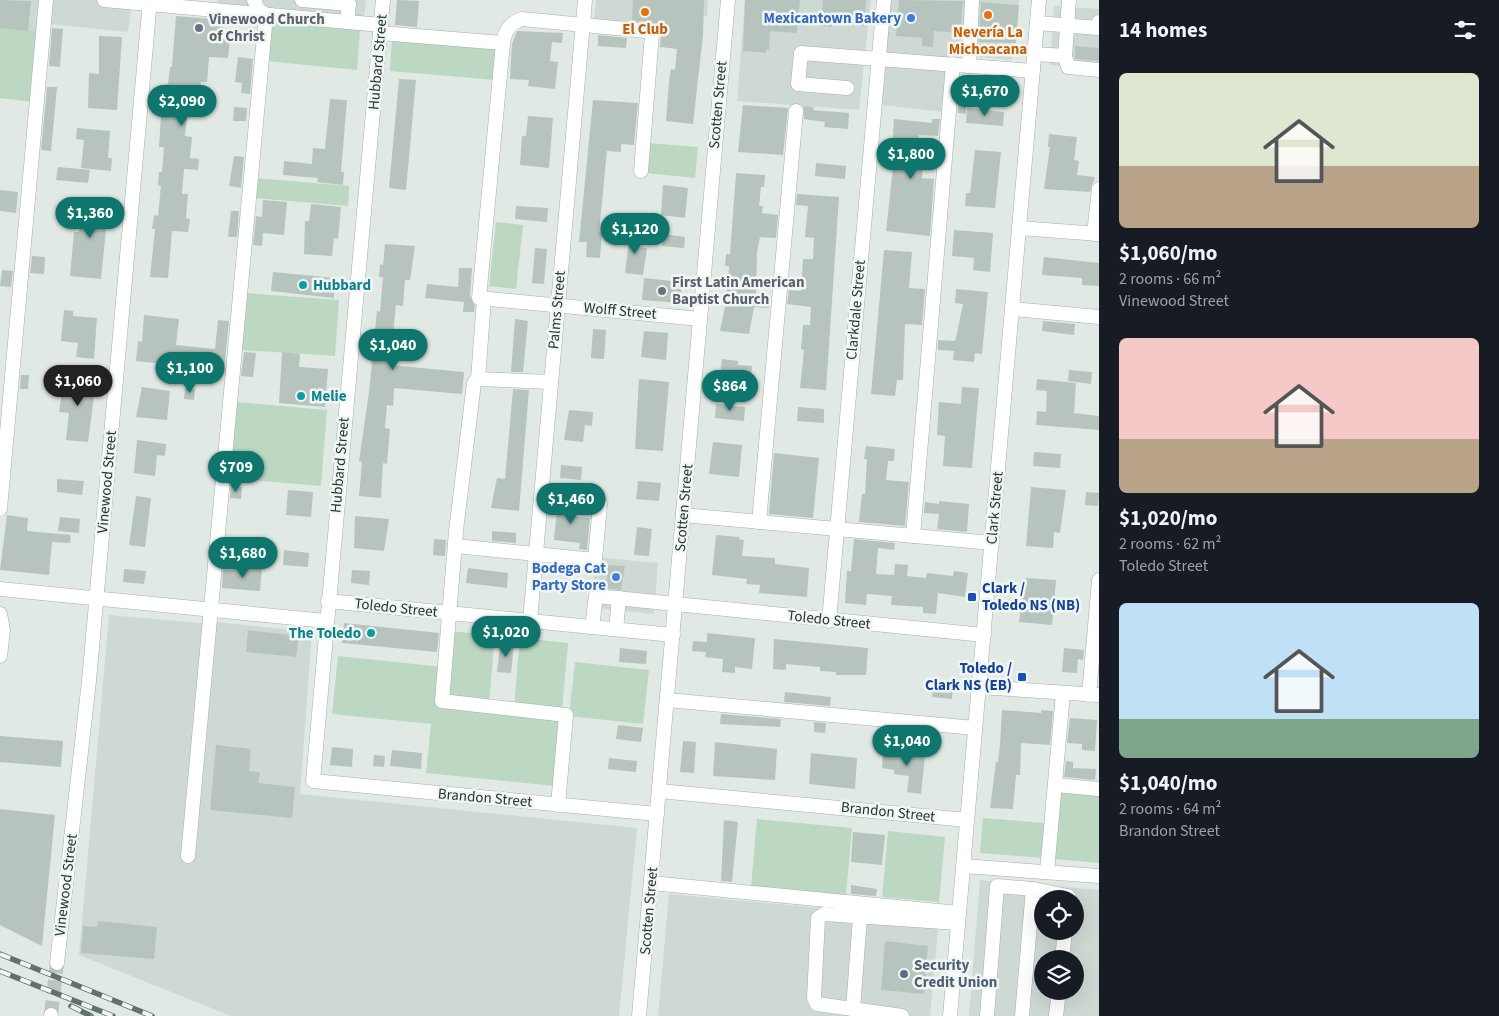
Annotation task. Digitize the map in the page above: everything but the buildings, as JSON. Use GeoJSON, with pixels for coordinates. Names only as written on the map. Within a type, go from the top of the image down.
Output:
{"type":"FeatureCollection","features":[{"type":"Feature","properties":{"kind":"street"},"geometry":{"type":"LineString","coordinates":[[0,509],[46,0]]}},
{"type":"Feature","properties":{"kind":"street"},"geometry":{"type":"LineString","coordinates":[[104,0],[235,6],[266,14],[347,22],[381,29],[503,43]]}},
{"type":"Feature","properties":{"kind":"street"},"geometry":{"type":"LineString","coordinates":[[254,0],[258,8],[266,14]]}},
{"type":"Feature","properties":{"kind":"street"},"geometry":{"type":"LineString","coordinates":[[302,0],[349,4],[347,22]]}},
{"type":"Feature","properties":{"kind":"street","name":"Hubbard Street"},"geometry":{"type":"LineString","coordinates":[[313,782],[383,0]]}},
{"type":"Feature","properties":{"kind":"street","name":"Palms Street"},"geometry":{"type":"LineString","coordinates":[[530,621],[585,0]]}},
{"type":"Feature","properties":{"kind":"street","name":"Scotten Street"},"geometry":{"type":"LineString","coordinates":[[640,1016],[728,0]]}},
{"type":"Feature","properties":{"kind":"street","name":"Clarkdale Street"},"geometry":{"type":"LineString","coordinates":[[829,621],[884,0]]}},
{"type":"Feature","properties":{"kind":"street"},"geometry":{"type":"LineString","coordinates":[[969,66],[972,0]]}},
{"type":"Feature","properties":{"kind":"street","name":"Clark Street"},"geometry":{"type":"LineString","coordinates":[[950,1016],[1039,0]]}},
{"type":"Feature","properties":{"kind":"street"},"geometry":{"type":"LineString","coordinates":[[1069,0],[1065,56],[1068,67],[1099,70]]}},
{"type":"Feature","properties":{"kind":"street","name":"Vinewood Street"},"geometry":{"type":"LineString","coordinates":[[57,963],[97,598],[150,2]]}},
{"type":"Feature","properties":{"kind":"street"},"geometry":{"type":"LineString","coordinates":[[188,856],[266,14]]}},
{"type":"Feature","properties":{"kind":"street"},"geometry":{"type":"LineString","coordinates":[[558,805],[566,715],[442,701],[455,546],[474,383],[478,379],[482,298],[503,43],[506,30],[512,22],[522,19],[646,31],[652,34],[641,171]]}},
{"type":"Feature","properties":{"kind":"street"},"geometry":{"type":"LineString","coordinates":[[1037,23],[1098,28],[1099,22]]}},
{"type":"Feature","properties":{"kind":"street"},"geometry":{"type":"LineString","coordinates":[[847,88],[798,84],[801,53],[1033,71]]}},
{"type":"Feature","properties":{"kind":"street"},"geometry":{"type":"LineString","coordinates":[[1035,54],[1065,56]]}},
{"type":"Feature","properties":{"kind":"street"},"geometry":{"type":"LineString","coordinates":[[913,536],[953,64]]}},
{"type":"Feature","properties":{"kind":"street"},"geometry":{"type":"LineString","coordinates":[[759,522],[796,111]]}},
{"type":"Feature","properties":{"kind":"street"},"geometry":{"type":"LineString","coordinates":[[1020,228],[1096,234],[1099,189]]}},
{"type":"Feature","properties":{"kind":"street","name":"Wolff Street"},"geometry":{"type":"LineString","coordinates":[[482,298],[700,319]]}},
{"type":"Feature","properties":{"kind":"street"},"geometry":{"type":"LineString","coordinates":[[1013,309],[1099,317]]}},
{"type":"Feature","properties":{"kind":"street"},"geometry":{"type":"LineString","coordinates":[[478,379],[551,382]]}},
{"type":"Feature","properties":{"kind":"street"},"geometry":{"type":"LineString","coordinates":[[455,546],[595,560],[600,504]]}},
{"type":"Feature","properties":{"kind":"street"},"geometry":{"type":"LineString","coordinates":[[683,515],[992,543]]}},
{"type":"Feature","properties":{"kind":"street"},"geometry":{"type":"LineString","coordinates":[[979,687],[1094,695],[1099,580]]}},
{"type":"Feature","properties":{"kind":"street"},"geometry":{"type":"LineString","coordinates":[[0,589],[326,621]]}},
{"type":"Feature","properties":{"kind":"street","name":"Toledo Street"},"geometry":{"type":"LineString","coordinates":[[592,627],[596,596],[829,621],[984,635]]}},
{"type":"Feature","properties":{"kind":"street"},"geometry":{"type":"LineString","coordinates":[[616,629],[619,598]]}},
{"type":"Feature","properties":{"kind":"street","name":"Toledo Street"},"geometry":{"type":"LineString","coordinates":[[328,601],[673,635]]}},
{"type":"Feature","properties":{"kind":"street"},"geometry":{"type":"LineString","coordinates":[[0,614],[3,630],[0,656]]}},
{"type":"Feature","properties":{"kind":"street"},"geometry":{"type":"LineString","coordinates":[[1046,872],[1063,693]]}},
{"type":"Feature","properties":{"kind":"street"},"geometry":{"type":"LineString","coordinates":[[668,700],[976,728]]}},
{"type":"Feature","properties":{"kind":"street","name":"Brandon Street"},"geometry":{"type":"LineString","coordinates":[[313,782],[657,814]]}},
{"type":"Feature","properties":{"kind":"street"},"geometry":{"type":"LineString","coordinates":[[1055,785],[1099,789]]}},
{"type":"Feature","properties":{"kind":"street","name":"Brandon Street"},"geometry":{"type":"LineString","coordinates":[[659,790],[967,820]]}},
{"type":"Feature","properties":{"kind":"street"},"geometry":{"type":"LineString","coordinates":[[963,866],[1099,876]]}},
{"type":"Feature","properties":{"kind":"street"},"geometry":{"type":"LineString","coordinates":[[651,883],[959,918]]}},
{"type":"Feature","properties":{"kind":"street"},"geometry":{"type":"LineString","coordinates":[[987,1016],[997,886],[1038,890]]}},
{"type":"Feature","properties":{"kind":"street"},"geometry":{"type":"LineString","coordinates":[[1022,1016],[1033,889]]}},
{"type":"Feature","properties":{"kind":"street"},"geometry":{"type":"LineString","coordinates":[[902,1016],[816,1004],[814,998],[818,918],[824,914],[860,917],[959,918]]}},
{"type":"Feature","properties":{"kind":"street"},"geometry":{"type":"LineString","coordinates":[[853,1009],[860,917]]}},
{"type":"Feature","properties":{"kind":"street"},"geometry":{"type":"LineString","coordinates":[[1056,1016],[1058,1000]]}},
{"type":"Feature","properties":{"kind":"shaded area"},"geometry":{"type":"Polygon","coordinates":[[[0,0],[132,0],[128,32],[40,23],[39,31],[0,27],[0,0]]]}},
{"type":"Feature","properties":{"kind":"shaded area"},"geometry":{"type":"Polygon","coordinates":[[[218,0],[366,0],[364,19],[217,6],[218,0]]]}},
{"type":"Feature","properties":{"kind":"shaded area"},"geometry":{"type":"Polygon","coordinates":[[[596,0],[708,0],[707,16],[670,12],[669,28],[594,20],[596,0]]]}},
{"type":"Feature","properties":{"kind":"shaded area"},"geometry":{"type":"Polygon","coordinates":[[[745,0],[871,0],[859,110],[737,101],[745,0]]]}},
{"type":"Feature","properties":{"kind":"shaded area"},"geometry":{"type":"Polygon","coordinates":[[[890,0],[1019,0],[1012,60],[949,54],[945,112],[882,105],[890,0]]]}},
{"type":"Feature","properties":{"kind":"shaded area"},"geometry":{"type":"Polygon","coordinates":[[[1054,6],[1099,9],[1099,69],[1050,65],[1054,6]]]}},
{"type":"Feature","properties":{"kind":"shaded area"},"geometry":{"type":"Polygon","coordinates":[[[596,557],[658,563],[654,614],[591,608],[596,557]]]}},
{"type":"Feature","properties":{"kind":"shaded area"},"geometry":{"type":"Polygon","coordinates":[[[109,615],[202,623],[199,670],[216,622],[312,632],[300,794],[637,828],[619,1016],[231,1016],[79,955],[109,615]]]}},
{"type":"Feature","properties":{"kind":"shaded area"},"geometry":{"type":"Polygon","coordinates":[[[980,880],[1099,890],[1099,1016],[969,1016],[980,880]]]}},
{"type":"Feature","properties":{"kind":"shaded area"},"geometry":{"type":"Polygon","coordinates":[[[669,894],[939,919],[930,1016],[658,1016],[669,894]]]}},
{"type":"Feature","properties":{"kind":"green space"},"geometry":{"type":"Polygon","coordinates":[[[270,21],[360,30],[357,70],[267,61],[270,21]]]}},
{"type":"Feature","properties":{"kind":"green space"},"geometry":{"type":"Polygon","coordinates":[[[0,27],[39,31],[32,102],[0,98],[0,27]]]}},
{"type":"Feature","properties":{"kind":"green space"},"geometry":{"type":"Polygon","coordinates":[[[392,39],[498,48],[495,80],[390,71],[392,39]]]}},
{"type":"Feature","properties":{"kind":"green space"},"geometry":{"type":"Polygon","coordinates":[[[647,143],[698,147],[695,178],[645,173],[647,143]]]}},
{"type":"Feature","properties":{"kind":"green space"},"geometry":{"type":"Polygon","coordinates":[[[256,178],[349,186],[348,206],[254,198],[256,178]]]}},
{"type":"Feature","properties":{"kind":"green space"},"geometry":{"type":"Polygon","coordinates":[[[496,222],[523,225],[516,289],[489,286],[496,222]]]}},
{"type":"Feature","properties":{"kind":"green space"},"geometry":{"type":"Polygon","coordinates":[[[245,293],[339,300],[335,356],[241,350],[245,293]]]}},
{"type":"Feature","properties":{"kind":"green space"},"geometry":{"type":"Polygon","coordinates":[[[236,402],[327,410],[321,486],[229,478],[236,402]]]}},
{"type":"Feature","properties":{"kind":"green space"},"geometry":{"type":"Polygon","coordinates":[[[451,631],[495,636],[489,703],[445,699],[451,631]]]}},
{"type":"Feature","properties":{"kind":"green space"},"geometry":{"type":"Polygon","coordinates":[[[520,638],[568,643],[562,710],[514,706],[520,638]]]}},
{"type":"Feature","properties":{"kind":"green space"},"geometry":{"type":"Polygon","coordinates":[[[338,656],[443,667],[439,705],[561,718],[555,786],[426,773],[431,724],[332,714],[338,656]]]}},
{"type":"Feature","properties":{"kind":"green space"},"geometry":{"type":"Polygon","coordinates":[[[575,662],[649,670],[643,724],[569,716],[575,662]]]}},
{"type":"Feature","properties":{"kind":"green space"},"geometry":{"type":"Polygon","coordinates":[[[1060,790],[1099,793],[1099,863],[1054,859],[1060,790]]]}},
{"type":"Feature","properties":{"kind":"green space"},"geometry":{"type":"Polygon","coordinates":[[[983,818],[1045,823],[1043,858],[980,853],[983,818]]]}},
{"type":"Feature","properties":{"kind":"green space"},"geometry":{"type":"Polygon","coordinates":[[[757,819],[852,828],[846,895],[751,887],[757,819]]]}},
{"type":"Feature","properties":{"kind":"green space"},"geometry":{"type":"Polygon","coordinates":[[[888,831],[945,837],[939,902],[882,897],[888,831]]]}},
{"type":"Feature","properties":{"kind":"tunnel"},"geometry":{"type":"LineString","coordinates":[[51,1015],[57,963]]}},
{"type":"Feature","properties":{"kind":"railway"},"geometry":{"type":"LineString","coordinates":[[0,954],[152,1016]]}},
{"type":"Feature","properties":{"kind":"railway"},"geometry":{"type":"LineString","coordinates":[[0,971],[113,1016]]}},
{"type":"Feature","properties":{"kind":"railway"},"geometry":{"type":"LineString","coordinates":[[71,1006],[91,1016]]}},
{"type":"Feature","properties":{"kind":"place","name":"El Club"},"geometry":{"type":"Point","coordinates":[645,12]}},
{"type":"Feature","properties":{"kind":"place","name":"Nevería La Michoacana"},"geometry":{"type":"Point","coordinates":[988,15]}},
{"type":"Feature","properties":{"kind":"place","name":"Mexicantown Bakery"},"geometry":{"type":"Point","coordinates":[911,18]}},
{"type":"Feature","properties":{"kind":"place","name":"Vinewood Church of Christ"},"geometry":{"type":"Point","coordinates":[199,28]}},
{"type":"Feature","properties":{"kind":"place","name":"Hubbard"},"geometry":{"type":"Point","coordinates":[303,285]}},
{"type":"Feature","properties":{"kind":"place","name":"First Latin American Baptist Church"},"geometry":{"type":"Point","coordinates":[662,291]}},
{"type":"Feature","properties":{"kind":"place","name":"Melie"},"geometry":{"type":"Point","coordinates":[301,396]}},
{"type":"Feature","properties":{"kind":"place","name":"Bodega Cat Party Store"},"geometry":{"type":"Point","coordinates":[616,577]}},
{"type":"Feature","properties":{"kind":"place","name":"Clark / Toledo NS (NB)"},"geometry":{"type":"Point","coordinates":[972,597]}},
{"type":"Feature","properties":{"kind":"place","name":"The Toledo"},"geometry":{"type":"Point","coordinates":[371,633]}},
{"type":"Feature","properties":{"kind":"place","name":"Toledo / Clark NS (EB)"},"geometry":{"type":"Point","coordinates":[1022,677]}},
{"type":"Feature","properties":{"kind":"place","name":"Security Credit Union"},"geometry":{"type":"Point","coordinates":[904,974]}}]}
